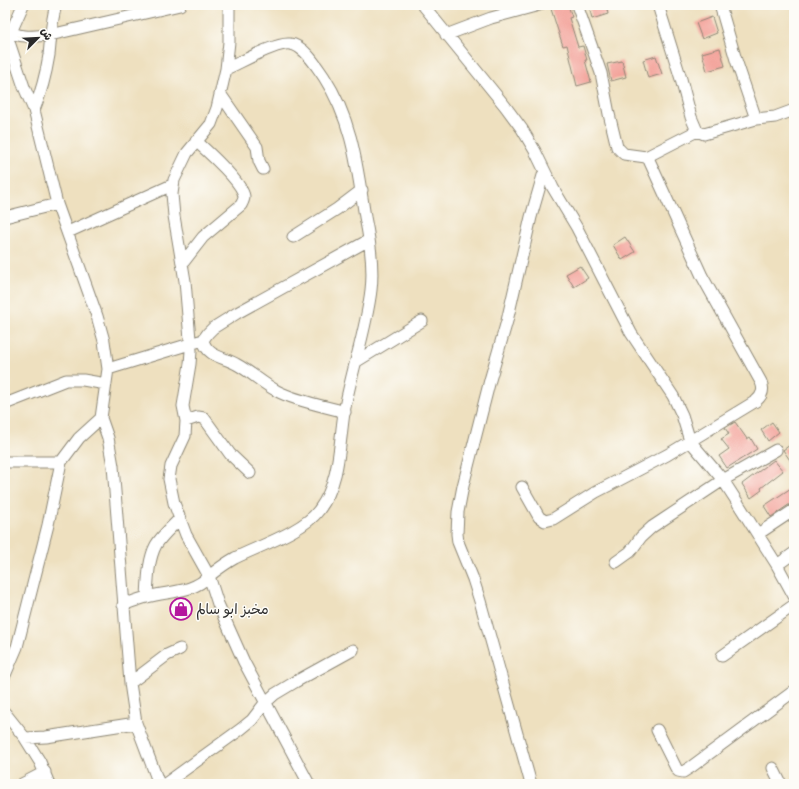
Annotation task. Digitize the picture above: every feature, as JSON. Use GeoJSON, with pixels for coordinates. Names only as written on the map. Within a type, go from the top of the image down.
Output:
{"type":"FeatureCollection","features":[{"type":"Feature","properties":{"kind":"street"},"geometry":{"type":"LineString","coordinates":[[23,5],[7,38],[34,110],[57,204],[101,330],[108,369],[101,418],[108,438],[113,466],[130,683],[136,723],[159,784]]}},
{"type":"Feature","properties":{"kind":"street"},"geometry":{"type":"LineString","coordinates":[[34,110],[41,90],[47,64],[50,34],[56,5]]}},
{"type":"Feature","properties":{"kind":"street"},"geometry":{"type":"LineString","coordinates":[[7,38],[50,34],[153,8],[180,5]]}},
{"type":"Feature","properties":{"kind":"street"},"geometry":{"type":"LineString","coordinates":[[229,5],[229,42],[221,95],[213,120],[187,154],[172,185],[174,216],[185,281],[191,344],[190,364],[183,406],[186,421],[185,436],[171,466],[169,480],[179,519],[190,545],[209,576],[215,597],[228,628],[265,703],[309,784]]}},
{"type":"Feature","properties":{"kind":"street"},"geometry":{"type":"LineString","coordinates":[[423,5],[515,118],[535,151],[544,172],[577,228],[632,333],[674,396],[690,441],[723,480],[777,565],[794,596]]}},
{"type":"Feature","properties":{"kind":"street"},"geometry":{"type":"LineString","coordinates":[[446,35],[491,18],[539,5]]}},
{"type":"Feature","properties":{"kind":"street"},"geometry":{"type":"LineString","coordinates":[[577,5],[601,74],[617,147],[624,154],[646,157],[697,131]]}},
{"type":"Feature","properties":{"kind":"street"},"geometry":{"type":"LineString","coordinates":[[658,5],[691,117],[697,131],[704,134],[794,110]]}},
{"type":"Feature","properties":{"kind":"street"},"geometry":{"type":"LineString","coordinates":[[720,5],[736,60],[756,119]]}},
{"type":"Feature","properties":{"kind":"street"},"geometry":{"type":"LineString","coordinates":[[123,605],[147,597],[192,588],[233,559],[302,526],[312,519],[319,511],[330,492],[336,475],[344,412],[357,361],[371,290],[372,266],[369,240],[354,148],[339,106],[327,82],[317,66],[295,45],[284,44],[226,69]]}},
{"type":"Feature","properties":{"kind":"street"},"geometry":{"type":"LineString","coordinates":[[221,95],[256,147],[259,161],[263,169]]}},
{"type":"Feature","properties":{"kind":"street"},"geometry":{"type":"LineString","coordinates":[[182,264],[203,237],[241,205],[244,196],[228,172],[196,141]]}},
{"type":"Feature","properties":{"kind":"street"},"geometry":{"type":"LineString","coordinates":[[522,487],[539,517],[545,521],[553,519],[596,492],[654,462],[690,441],[756,401],[762,394],[763,388],[702,276],[654,170],[646,157]]}},
{"type":"Feature","properties":{"kind":"street"},"geometry":{"type":"LineString","coordinates":[[531,784],[480,601],[473,579],[459,548],[456,534],[463,486],[490,380],[507,321],[531,217],[544,172]]}},
{"type":"Feature","properties":{"kind":"street"},"geometry":{"type":"LineString","coordinates":[[68,232],[172,185]]}},
{"type":"Feature","properties":{"kind":"street"},"geometry":{"type":"LineString","coordinates":[[293,237],[337,209],[362,190]]}},
{"type":"Feature","properties":{"kind":"street"},"geometry":{"type":"LineString","coordinates":[[5,217],[57,204]]}},
{"type":"Feature","properties":{"kind":"street"},"geometry":{"type":"LineString","coordinates":[[108,369],[203,340],[213,328],[237,313],[369,240]]}},
{"type":"Feature","properties":{"kind":"street"},"geometry":{"type":"LineString","coordinates":[[357,361],[422,321]]}},
{"type":"Feature","properties":{"kind":"street"},"geometry":{"type":"LineString","coordinates":[[203,340],[206,347],[212,354],[237,364],[277,391],[344,412]]}},
{"type":"Feature","properties":{"kind":"street"},"geometry":{"type":"LineString","coordinates":[[5,404],[66,380],[83,380],[106,384]]}},
{"type":"Feature","properties":{"kind":"street"},"geometry":{"type":"LineString","coordinates":[[186,421],[198,417],[204,418],[230,454],[250,473]]}},
{"type":"Feature","properties":{"kind":"street"},"geometry":{"type":"LineString","coordinates":[[5,675],[17,647],[48,525],[61,462],[79,438],[101,418]]}},
{"type":"Feature","properties":{"kind":"street"},"geometry":{"type":"LineString","coordinates":[[616,562],[630,552],[648,530],[723,480],[776,450]]}},
{"type":"Feature","properties":{"kind":"street"},"geometry":{"type":"LineString","coordinates":[[5,462],[61,462]]}},
{"type":"Feature","properties":{"kind":"street"},"geometry":{"type":"LineString","coordinates":[[758,534],[794,510]]}},
{"type":"Feature","properties":{"kind":"street"},"geometry":{"type":"LineString","coordinates":[[147,597],[149,568],[154,551],[162,537],[179,519]]}},
{"type":"Feature","properties":{"kind":"street"},"geometry":{"type":"LineString","coordinates":[[777,565],[794,553]]}},
{"type":"Feature","properties":{"kind":"street"},"geometry":{"type":"LineString","coordinates":[[722,656],[794,605]]}},
{"type":"Feature","properties":{"kind":"street"},"geometry":{"type":"LineString","coordinates":[[130,683],[167,655],[180,649]]}},
{"type":"Feature","properties":{"kind":"street"},"geometry":{"type":"LineString","coordinates":[[165,784],[252,720],[265,703],[275,694],[353,650]]}},
{"type":"Feature","properties":{"kind":"street"},"geometry":{"type":"LineString","coordinates":[[657,730],[676,768],[678,771],[683,772],[794,691]]}},
{"type":"Feature","properties":{"kind":"street"},"geometry":{"type":"LineString","coordinates":[[5,714],[25,738],[40,762],[49,784]]}},
{"type":"Feature","properties":{"kind":"street"},"geometry":{"type":"LineString","coordinates":[[25,738],[51,737],[136,723]]}},
{"type":"Feature","properties":{"kind":"street"},"geometry":{"type":"LineString","coordinates":[[773,768],[781,784]]}},
{"type":"Feature","properties":{"kind":"street"},"geometry":{"type":"LineString","coordinates":[[22,784],[44,772]]}},
{"type":"Feature","properties":{"kind":"building"},"geometry":{"type":"Polygon","coordinates":[[[562,5],[568,5],[572,17],[569,18],[578,47],[583,46],[587,60],[585,60],[591,82],[577,86],[567,45],[563,46],[551,9],[562,5]]]}},
{"type":"Feature","properties":{"kind":"building"},"geometry":{"type":"Polygon","coordinates":[[[589,5],[606,5],[608,14],[592,19],[589,5]]]}},
{"type":"Feature","properties":{"kind":"building"},"geometry":{"type":"Polygon","coordinates":[[[712,17],[717,33],[702,39],[696,23],[712,17]]]}},
{"type":"Feature","properties":{"kind":"building"},"geometry":{"type":"Polygon","coordinates":[[[720,48],[725,66],[707,71],[702,53],[720,48]]]}},
{"type":"Feature","properties":{"kind":"building"},"geometry":{"type":"Polygon","coordinates":[[[656,56],[662,74],[648,78],[643,60],[656,56]]]}},
{"type":"Feature","properties":{"kind":"building"},"geometry":{"type":"Polygon","coordinates":[[[622,61],[626,77],[611,81],[607,64],[622,61]]]}},
{"type":"Feature","properties":{"kind":"building"},"geometry":{"type":"Polygon","coordinates":[[[625,237],[635,252],[622,260],[613,245],[625,237]]]}},
{"type":"Feature","properties":{"kind":"building"},"geometry":{"type":"Polygon","coordinates":[[[580,266],[588,278],[574,287],[566,274],[580,266]]]}},
{"type":"Feature","properties":{"kind":"building"},"geometry":{"type":"Polygon","coordinates":[[[735,422],[747,439],[750,437],[757,449],[727,468],[719,456],[729,449],[721,439],[729,434],[725,428],[735,422]]]}},
{"type":"Feature","properties":{"kind":"building"},"geometry":{"type":"Polygon","coordinates":[[[772,422],[779,432],[768,441],[761,430],[772,422]]]}},
{"type":"Feature","properties":{"kind":"building"},"geometry":{"type":"Polygon","coordinates":[[[794,442],[794,466],[783,450],[794,442]]]}},
{"type":"Feature","properties":{"kind":"building"},"geometry":{"type":"Polygon","coordinates":[[[774,460],[783,471],[751,498],[742,484],[774,460]]]}},
{"type":"Feature","properties":{"kind":"building"},"geometry":{"type":"Polygon","coordinates":[[[794,486],[794,503],[790,504],[771,517],[764,506],[794,486]]]}},
{"type":"Feature","properties":{"kind":"place","name":"مخبز ابو سالم"},"geometry":{"type":"Point","coordinates":[181,609]}}]}
